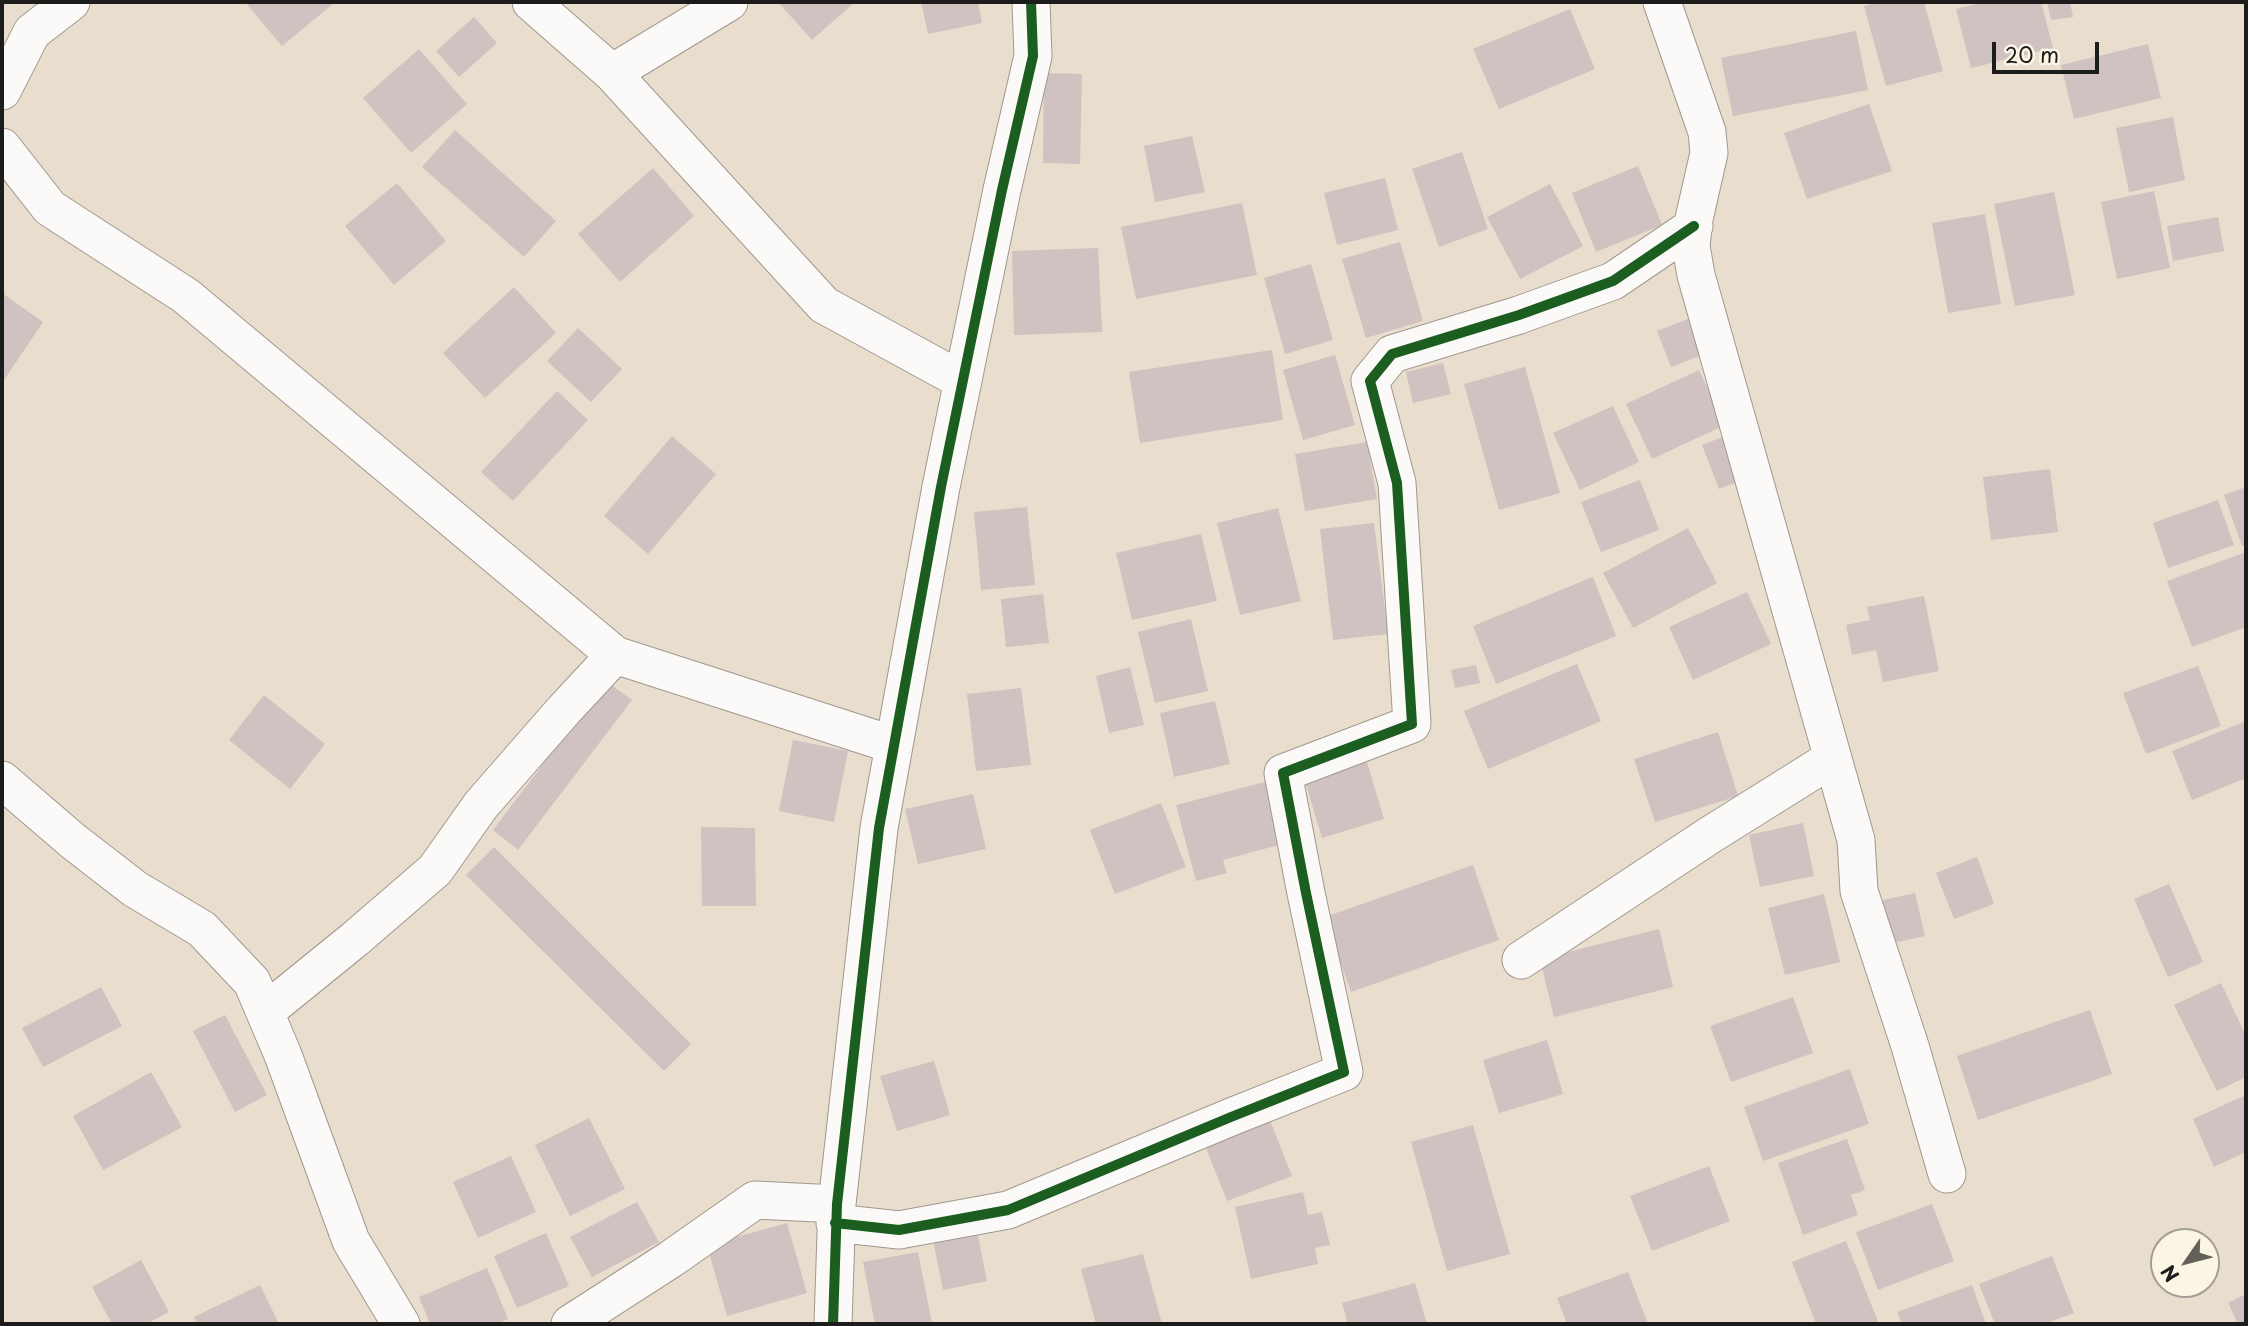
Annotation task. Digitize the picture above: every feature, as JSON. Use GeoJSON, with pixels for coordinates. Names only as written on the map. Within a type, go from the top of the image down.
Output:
{"type":"FeatureCollection","features":[{"type":"Feature","properties":{"kind":"street"},"geometry":{"type":"LineString","coordinates":[[2,91],[32,32],[71,2]]}},
{"type":"Feature","properties":{"kind":"street"},"geometry":{"type":"LineString","coordinates":[[531,2],[612,73],[824,305],[963,381]]}},
{"type":"Feature","properties":{"kind":"street"},"geometry":{"type":"LineString","coordinates":[[612,73],[729,2]]}},
{"type":"Feature","properties":{"kind":"street"},"geometry":{"type":"LineString","coordinates":[[833,1324],[836,1214],[879,828],[941,487],[1002,190],[1033,56],[1031,2]]}},
{"type":"Feature","properties":{"kind":"street"},"geometry":{"type":"LineString","coordinates":[[1662,2],[1707,132],[1709,153],[1692,246],[1696,275],[1856,840],[1859,891],[1910,1046],[1947,1174]]}},
{"type":"Feature","properties":{"kind":"street"},"geometry":{"type":"LineString","coordinates":[[2,147],[50,208],[186,296],[615,655],[894,745]]}},
{"type":"Feature","properties":{"kind":"street"},"geometry":{"type":"LineString","coordinates":[[570,1324],[671,1259],[755,1200],[836,1214],[899,1230],[1008,1210],[1231,1116],[1344,1072],[1283,773],[1412,724],[1397,483],[1370,381],[1392,354],[1519,315],[1613,281],[1694,226]]}},
{"type":"Feature","properties":{"kind":"street"},"geometry":{"type":"LineString","coordinates":[[265,1012],[435,870],[481,805],[615,655]]}},
{"type":"Feature","properties":{"kind":"street"},"geometry":{"type":"LineString","coordinates":[[1521,960],[1710,835],[1833,758]]}},
{"type":"Feature","properties":{"kind":"street"},"geometry":{"type":"LineString","coordinates":[[2,780],[73,841],[135,889],[202,929],[252,982],[283,1055],[351,1241],[401,1324]]}},
{"type":"Feature","properties":{"kind":"building"},"geometry":{"type":"Polygon","coordinates":[[[245,2],[331,2],[333,4],[282,46],[245,2]]]}},
{"type":"Feature","properties":{"kind":"building"},"geometry":{"type":"Polygon","coordinates":[[[778,2],[855,2],[812,40],[778,2]]]}},
{"type":"Feature","properties":{"kind":"building"},"geometry":{"type":"Polygon","coordinates":[[[921,2],[978,2],[982,23],[928,34],[921,2]]]}},
{"type":"Feature","properties":{"kind":"building"},"geometry":{"type":"Polygon","coordinates":[[[1880,2],[1924,2],[1943,71],[1886,86],[1864,6],[1880,2]]]}},
{"type":"Feature","properties":{"kind":"building"},"geometry":{"type":"Polygon","coordinates":[[[1985,2],[2041,2],[2053,48],[1971,68],[1956,9],[1985,2]]]}},
{"type":"Feature","properties":{"kind":"building"},"geometry":{"type":"Polygon","coordinates":[[[2047,2],[2070,2],[2073,17],[2051,20],[2047,2]]]}},
{"type":"Feature","properties":{"kind":"building"},"geometry":{"type":"Polygon","coordinates":[[[1570,9],[1595,69],[1499,109],[1473,49],[1570,9]]]}},
{"type":"Feature","properties":{"kind":"building"},"geometry":{"type":"Polygon","coordinates":[[[474,17],[497,43],[459,77],[436,51],[474,17]]]}},
{"type":"Feature","properties":{"kind":"building"},"geometry":{"type":"Polygon","coordinates":[[[1856,31],[1868,90],[1733,116],[1721,58],[1856,31]]]}},
{"type":"Feature","properties":{"kind":"building"},"geometry":{"type":"Polygon","coordinates":[[[2148,44],[2161,98],[2074,119],[2061,65],[2148,44]]]}},
{"type":"Feature","properties":{"kind":"building"},"geometry":{"type":"Polygon","coordinates":[[[419,49],[467,104],[411,153],[363,98],[419,49]]]}},
{"type":"Feature","properties":{"kind":"building"},"geometry":{"type":"Polygon","coordinates":[[[1044,73],[1082,74],[1080,164],[1043,163],[1044,73]]]}},
{"type":"Feature","properties":{"kind":"building"},"geometry":{"type":"Polygon","coordinates":[[[1869,104],[1892,171],[1807,199],[1784,133],[1869,104]]]}},
{"type":"Feature","properties":{"kind":"building"},"geometry":{"type":"Polygon","coordinates":[[[2173,117],[2185,180],[2129,192],[2116,128],[2173,117]]]}},
{"type":"Feature","properties":{"kind":"building"},"geometry":{"type":"Polygon","coordinates":[[[455,130],[556,221],[524,257],[422,167],[455,130]]]}},
{"type":"Feature","properties":{"kind":"building"},"geometry":{"type":"Polygon","coordinates":[[[1192,136],[1205,192],[1155,202],[1144,146],[1192,136]]]}},
{"type":"Feature","properties":{"kind":"building"},"geometry":{"type":"Polygon","coordinates":[[[1462,152],[1488,229],[1439,247],[1412,169],[1462,152]]]}},
{"type":"Feature","properties":{"kind":"building"},"geometry":{"type":"Polygon","coordinates":[[[1638,166],[1662,225],[1596,252],[1572,193],[1638,166]]]}},
{"type":"Feature","properties":{"kind":"building"},"geometry":{"type":"Polygon","coordinates":[[[653,168],[694,216],[620,282],[578,234],[653,168]]]}},
{"type":"Feature","properties":{"kind":"building"},"geometry":{"type":"Polygon","coordinates":[[[1385,178],[1398,230],[1337,245],[1324,193],[1385,178]]]}},
{"type":"Feature","properties":{"kind":"building"},"geometry":{"type":"Polygon","coordinates":[[[397,183],[446,241],[394,285],[345,226],[397,183]]]}},
{"type":"Feature","properties":{"kind":"building"},"geometry":{"type":"Polygon","coordinates":[[[1550,184],[1583,246],[1520,279],[1487,217],[1550,184]]]}},
{"type":"Feature","properties":{"kind":"building"},"geometry":{"type":"Polygon","coordinates":[[[2154,191],[2170,268],[2117,279],[2101,202],[2154,191]]]}},
{"type":"Feature","properties":{"kind":"building"},"geometry":{"type":"Polygon","coordinates":[[[2054,192],[2075,295],[2015,306],[1994,204],[2054,192]]]}},
{"type":"Feature","properties":{"kind":"building"},"geometry":{"type":"Polygon","coordinates":[[[1242,203],[1257,275],[1136,299],[1121,227],[1242,203]]]}},
{"type":"Feature","properties":{"kind":"building"},"geometry":{"type":"Polygon","coordinates":[[[1985,214],[2001,304],[1948,313],[1932,223],[1985,214]]]}},
{"type":"Feature","properties":{"kind":"building"},"geometry":{"type":"Polygon","coordinates":[[[2218,217],[2224,251],[2173,261],[2167,226],[2218,217]]]}},
{"type":"Feature","properties":{"kind":"building"},"geometry":{"type":"Polygon","coordinates":[[[1400,242],[1423,321],[1366,338],[1342,259],[1400,242]]]}},
{"type":"Feature","properties":{"kind":"building"},"geometry":{"type":"Polygon","coordinates":[[[1098,248],[1102,332],[1014,335],[1012,251],[1098,248]]]}},
{"type":"Feature","properties":{"kind":"building"},"geometry":{"type":"Polygon","coordinates":[[[1311,264],[1333,340],[1285,354],[1264,278],[1311,264]]]}},
{"type":"Feature","properties":{"kind":"building"},"geometry":{"type":"Polygon","coordinates":[[[514,287],[556,333],[485,398],[443,353],[514,287]]]}},
{"type":"Feature","properties":{"kind":"building"},"geometry":{"type":"Polygon","coordinates":[[[2,293],[43,322],[2,383],[2,293]]]}},
{"type":"Feature","properties":{"kind":"building"},"geometry":{"type":"Polygon","coordinates":[[[1688,319],[1702,355],[1671,367],[1657,331],[1688,319]]]}},
{"type":"Feature","properties":{"kind":"building"},"geometry":{"type":"Polygon","coordinates":[[[578,328],[622,369],[591,402],[547,361],[578,328]]]}},
{"type":"Feature","properties":{"kind":"building"},"geometry":{"type":"Polygon","coordinates":[[[1272,350],[1283,420],[1140,443],[1129,372],[1272,350]]]}},
{"type":"Feature","properties":{"kind":"building"},"geometry":{"type":"Polygon","coordinates":[[[1335,355],[1355,425],[1303,440],[1283,370],[1335,355]]]}},
{"type":"Feature","properties":{"kind":"building"},"geometry":{"type":"Polygon","coordinates":[[[1443,363],[1451,394],[1413,403],[1406,372],[1443,363]]]}},
{"type":"Feature","properties":{"kind":"building"},"geometry":{"type":"Polygon","coordinates":[[[1525,367],[1560,493],[1499,510],[1464,384],[1525,367]]]}},
{"type":"Feature","properties":{"kind":"building"},"geometry":{"type":"Polygon","coordinates":[[[1699,370],[1725,425],[1652,459],[1626,404],[1699,370]]]}},
{"type":"Feature","properties":{"kind":"building"},"geometry":{"type":"Polygon","coordinates":[[[557,391],[588,420],[513,501],[481,472],[557,391]]]}},
{"type":"Feature","properties":{"kind":"building"},"geometry":{"type":"Polygon","coordinates":[[[1613,406],[1639,462],[1580,490],[1553,433],[1613,406]]]}},
{"type":"Feature","properties":{"kind":"building"},"geometry":{"type":"Polygon","coordinates":[[[672,436],[716,474],[648,554],[604,516],[672,436]]]}},
{"type":"Feature","properties":{"kind":"building"},"geometry":{"type":"Polygon","coordinates":[[[1723,437],[1740,481],[1719,489],[1702,445],[1723,437]]]}},
{"type":"Feature","properties":{"kind":"building"},"geometry":{"type":"Polygon","coordinates":[[[1367,442],[1377,499],[1305,511],[1295,454],[1367,442]]]}},
{"type":"Feature","properties":{"kind":"building"},"geometry":{"type":"Polygon","coordinates":[[[2050,469],[2058,532],[1991,540],[1983,477],[2050,469]]]}},
{"type":"Feature","properties":{"kind":"building"},"geometry":{"type":"Polygon","coordinates":[[[1640,480],[1659,530],[1601,552],[1581,502],[1640,480]]]}},
{"type":"Feature","properties":{"kind":"building"},"geometry":{"type":"Polygon","coordinates":[[[2246,487],[2246,545],[2242,546],[2224,495],[2246,487]]]}},
{"type":"Feature","properties":{"kind":"building"},"geometry":{"type":"Polygon","coordinates":[[[2218,500],[2234,545],[2168,568],[2153,523],[2218,500]]]}},
{"type":"Feature","properties":{"kind":"building"},"geometry":{"type":"Polygon","coordinates":[[[1027,507],[1035,585],[981,590],[974,512],[1027,507]]]}},
{"type":"Feature","properties":{"kind":"building"},"geometry":{"type":"Polygon","coordinates":[[[1278,508],[1301,601],[1240,615],[1217,523],[1278,508]]]}},
{"type":"Feature","properties":{"kind":"building"},"geometry":{"type":"Polygon","coordinates":[[[1374,523],[1388,634],[1333,640],[1320,529],[1374,523]]]}},
{"type":"Feature","properties":{"kind":"building"},"geometry":{"type":"Polygon","coordinates":[[[1688,528],[1717,583],[1633,628],[1603,573],[1688,528]]]}},
{"type":"Feature","properties":{"kind":"building"},"geometry":{"type":"Polygon","coordinates":[[[1201,534],[1217,601],[1132,620],[1116,553],[1201,534]]]}},
{"type":"Feature","properties":{"kind":"building"},"geometry":{"type":"Polygon","coordinates":[[[2246,552],[2246,627],[2192,647],[2167,581],[2246,552]]]}},
{"type":"Feature","properties":{"kind":"building"},"geometry":{"type":"Polygon","coordinates":[[[1593,577],[1616,636],[1496,684],[1473,626],[1593,577]]]}},
{"type":"Feature","properties":{"kind":"building"},"geometry":{"type":"Polygon","coordinates":[[[1747,592],[1771,644],[1693,680],[1669,627],[1747,592]]]}},
{"type":"Feature","properties":{"kind":"building"},"geometry":{"type":"Polygon","coordinates":[[[1043,594],[1049,643],[1006,647],[1001,599],[1043,594]]]}},
{"type":"Feature","properties":{"kind":"building"},"geometry":{"type":"Polygon","coordinates":[[[1924,596],[1939,671],[1883,682],[1876,650],[1852,655],[1846,625],[1870,620],[1867,607],[1924,596]]]}},
{"type":"Feature","properties":{"kind":"building"},"geometry":{"type":"Polygon","coordinates":[[[1191,619],[1208,691],[1155,703],[1138,632],[1191,619]]]}},
{"type":"Feature","properties":{"kind":"building"},"geometry":{"type":"Polygon","coordinates":[[[1577,664],[1601,721],[1488,769],[1464,711],[1577,664]]]}},
{"type":"Feature","properties":{"kind":"building"},"geometry":{"type":"Polygon","coordinates":[[[1476,665],[1480,683],[1455,688],[1451,670],[1476,665]]]}},
{"type":"Feature","properties":{"kind":"building"},"geometry":{"type":"Polygon","coordinates":[[[2198,666],[2221,726],[2146,754],[2123,693],[2198,666]]]}},
{"type":"Feature","properties":{"kind":"building"},"geometry":{"type":"Polygon","coordinates":[[[1130,667],[1144,725],[1109,733],[1096,676],[1130,667]]]}},
{"type":"Feature","properties":{"kind":"building"},"geometry":{"type":"Polygon","coordinates":[[[606,681],[632,700],[518,850],[493,830],[606,681]]]}},
{"type":"Feature","properties":{"kind":"building"},"geometry":{"type":"Polygon","coordinates":[[[1021,688],[1031,765],[976,771],[967,694],[1021,688]]]}},
{"type":"Feature","properties":{"kind":"building"},"geometry":{"type":"Polygon","coordinates":[[[264,695],[325,744],[290,789],[229,740],[264,695]]]}},
{"type":"Feature","properties":{"kind":"building"},"geometry":{"type":"Polygon","coordinates":[[[1215,701],[1230,764],[1174,777],[1160,713],[1215,701]]]}},
{"type":"Feature","properties":{"kind":"building"},"geometry":{"type":"Polygon","coordinates":[[[2246,721],[2246,778],[2192,800],[2172,751],[2246,721]]]}},
{"type":"Feature","properties":{"kind":"building"},"geometry":{"type":"Polygon","coordinates":[[[1718,732],[1738,796],[1655,822],[1634,759],[1718,732]]]}},
{"type":"Feature","properties":{"kind":"building"},"geometry":{"type":"Polygon","coordinates":[[[793,740],[848,751],[834,822],[779,811],[793,740]]]}},
{"type":"Feature","properties":{"kind":"building"},"geometry":{"type":"Polygon","coordinates":[[[1367,762],[1384,819],[1322,838],[1305,781],[1367,762]]]}},
{"type":"Feature","properties":{"kind":"building"},"geometry":{"type":"Polygon","coordinates":[[[1269,781],[1286,843],[1223,860],[1227,873],[1196,881],[1176,805],[1269,781]]]}},
{"type":"Feature","properties":{"kind":"building"},"geometry":{"type":"Polygon","coordinates":[[[973,794],[986,849],[918,864],[905,809],[973,794]]]}},
{"type":"Feature","properties":{"kind":"building"},"geometry":{"type":"Polygon","coordinates":[[[1161,803],[1186,867],[1115,894],[1090,830],[1161,803]]]}},
{"type":"Feature","properties":{"kind":"building"},"geometry":{"type":"Polygon","coordinates":[[[1803,823],[1814,876],[1760,887],[1749,835],[1803,823]]]}},
{"type":"Feature","properties":{"kind":"building"},"geometry":{"type":"Polygon","coordinates":[[[701,827],[755,828],[756,906],[702,906],[701,827]]]}},
{"type":"Feature","properties":{"kind":"building"},"geometry":{"type":"Polygon","coordinates":[[[494,847],[691,1044],[664,1071],[466,875],[494,847]]]}},
{"type":"Feature","properties":{"kind":"building"},"geometry":{"type":"Polygon","coordinates":[[[1977,857],[1994,904],[1954,919],[1936,873],[1977,857]]]}},
{"type":"Feature","properties":{"kind":"building"},"geometry":{"type":"Polygon","coordinates":[[[1473,865],[1499,940],[1351,992],[1325,917],[1473,865]]]}},
{"type":"Feature","properties":{"kind":"building"},"geometry":{"type":"Polygon","coordinates":[[[2169,884],[2203,962],[2168,977],[2134,899],[2169,884]]]}},
{"type":"Feature","properties":{"kind":"building"},"geometry":{"type":"Polygon","coordinates":[[[1915,893],[1925,936],[1884,945],[1874,902],[1915,893]]]}},
{"type":"Feature","properties":{"kind":"building"},"geometry":{"type":"Polygon","coordinates":[[[1824,894],[1840,962],[1785,975],[1768,908],[1824,894]]]}},
{"type":"Feature","properties":{"kind":"building"},"geometry":{"type":"Polygon","coordinates":[[[1659,929],[1673,987],[1554,1017],[1540,959],[1659,929]]]}},
{"type":"Feature","properties":{"kind":"building"},"geometry":{"type":"Polygon","coordinates":[[[2221,983],[2246,1036],[2246,1077],[2217,1091],[2174,1005],[2221,983]]]}},
{"type":"Feature","properties":{"kind":"building"},"geometry":{"type":"Polygon","coordinates":[[[101,987],[122,1026],[43,1067],[22,1028],[101,987]]]}},
{"type":"Feature","properties":{"kind":"building"},"geometry":{"type":"Polygon","coordinates":[[[1793,997],[1813,1053],[1731,1082],[1710,1026],[1793,997]]]}},
{"type":"Feature","properties":{"kind":"building"},"geometry":{"type":"Polygon","coordinates":[[[2090,1010],[2112,1074],[1978,1120],[1957,1056],[2090,1010]]]}},
{"type":"Feature","properties":{"kind":"building"},"geometry":{"type":"Polygon","coordinates":[[[225,1015],[267,1095],[235,1112],[193,1031],[225,1015]]]}},
{"type":"Feature","properties":{"kind":"building"},"geometry":{"type":"Polygon","coordinates":[[[1547,1040],[1563,1094],[1499,1113],[1483,1060],[1547,1040]]]}},
{"type":"Feature","properties":{"kind":"building"},"geometry":{"type":"Polygon","coordinates":[[[934,1061],[950,1115],[897,1131],[880,1076],[934,1061]]]}},
{"type":"Feature","properties":{"kind":"building"},"geometry":{"type":"Polygon","coordinates":[[[1850,1069],[1869,1124],[1763,1161],[1744,1107],[1850,1069]]]}},
{"type":"Feature","properties":{"kind":"building"},"geometry":{"type":"Polygon","coordinates":[[[151,1072],[182,1127],[103,1170],[73,1116],[151,1072]]]}},
{"type":"Feature","properties":{"kind":"building"},"geometry":{"type":"Polygon","coordinates":[[[2246,1095],[2246,1152],[2214,1167],[2193,1119],[2246,1095]]]}},
{"type":"Feature","properties":{"kind":"building"},"geometry":{"type":"Polygon","coordinates":[[[1267,1113],[1292,1176],[1227,1201],[1202,1138],[1267,1113]]]}},
{"type":"Feature","properties":{"kind":"building"},"geometry":{"type":"Polygon","coordinates":[[[589,1118],[625,1189],[570,1216],[535,1145],[589,1118]]]}},
{"type":"Feature","properties":{"kind":"building"},"geometry":{"type":"Polygon","coordinates":[[[1473,1125],[1510,1254],[1447,1271],[1411,1142],[1473,1125]]]}},
{"type":"Feature","properties":{"kind":"building"},"geometry":{"type":"Polygon","coordinates":[[[1847,1139],[1865,1190],[1851,1195],[1858,1215],[1803,1235],[1778,1163],[1847,1139]]]}},
{"type":"Feature","properties":{"kind":"building"},"geometry":{"type":"Polygon","coordinates":[[[511,1156],[536,1212],[478,1238],[453,1182],[511,1156]]]}},
{"type":"Feature","properties":{"kind":"building"},"geometry":{"type":"Polygon","coordinates":[[[1709,1166],[1730,1221],[1652,1251],[1630,1196],[1709,1166]]]}},
{"type":"Feature","properties":{"kind":"building"},"geometry":{"type":"Polygon","coordinates":[[[1303,1192],[1308,1215],[1322,1212],[1330,1245],[1315,1248],[1318,1264],[1251,1279],[1235,1207],[1303,1192]]]}},
{"type":"Feature","properties":{"kind":"building"},"geometry":{"type":"Polygon","coordinates":[[[637,1202],[659,1242],[592,1277],[570,1237],[637,1202]]]}},
{"type":"Feature","properties":{"kind":"building"},"geometry":{"type":"Polygon","coordinates":[[[1932,1204],[1954,1261],[1878,1290],[1856,1232],[1932,1204]]]}},
{"type":"Feature","properties":{"kind":"building"},"geometry":{"type":"Polygon","coordinates":[[[787,1223],[807,1293],[727,1316],[707,1245],[787,1223]]]}},
{"type":"Feature","properties":{"kind":"building"},"geometry":{"type":"Polygon","coordinates":[[[976,1226],[987,1281],[943,1290],[932,1235],[976,1226]]]}},
{"type":"Feature","properties":{"kind":"building"},"geometry":{"type":"Polygon","coordinates":[[[546,1233],[569,1286],[517,1308],[494,1256],[546,1233]]]}},
{"type":"Feature","properties":{"kind":"building"},"geometry":{"type":"Polygon","coordinates":[[[1846,1241],[1879,1324],[1816,1324],[1792,1262],[1846,1241]]]}},
{"type":"Feature","properties":{"kind":"building"},"geometry":{"type":"Polygon","coordinates":[[[918,1252],[932,1324],[875,1324],[863,1262],[918,1252]]]}},
{"type":"Feature","properties":{"kind":"building"},"geometry":{"type":"Polygon","coordinates":[[[1143,1254],[1162,1324],[1096,1324],[1081,1269],[1143,1254]]]}},
{"type":"Feature","properties":{"kind":"building"},"geometry":{"type":"Polygon","coordinates":[[[2052,1256],[2074,1313],[2044,1324],[1995,1324],[1979,1284],[2052,1256]]]}},
{"type":"Feature","properties":{"kind":"building"},"geometry":{"type":"Polygon","coordinates":[[[141,1260],[169,1312],[146,1324],[112,1324],[92,1287],[141,1260]]]}},
{"type":"Feature","properties":{"kind":"building"},"geometry":{"type":"Polygon","coordinates":[[[487,1268],[508,1319],[496,1324],[430,1324],[419,1297],[487,1268]]]}},
{"type":"Feature","properties":{"kind":"building"},"geometry":{"type":"Polygon","coordinates":[[[1628,1272],[1648,1324],[1567,1324],[1557,1298],[1628,1272]]]}},
{"type":"Feature","properties":{"kind":"building"},"geometry":{"type":"Polygon","coordinates":[[[1415,1283],[1427,1324],[1348,1324],[1342,1303],[1415,1283]]]}},
{"type":"Feature","properties":{"kind":"building"},"geometry":{"type":"Polygon","coordinates":[[[260,1285],[279,1324],[197,1324],[194,1317],[260,1285]]]}},
{"type":"Feature","properties":{"kind":"building"},"geometry":{"type":"Polygon","coordinates":[[[1972,1285],[1986,1324],[1902,1324],[1897,1312],[1972,1285]]]}},
{"type":"Feature","properties":{"kind":"building"},"geometry":{"type":"Polygon","coordinates":[[[2246,1294],[2246,1324],[2238,1324],[2228,1303],[2246,1294]]]}},
{"type":"Feature","properties":{"kind":"cycle path"},"geometry":{"type":"LineString","coordinates":[[833,1324],[837,1204],[879,828],[941,487],[1002,190],[1033,56],[1031,2]]}},
{"type":"Feature","properties":{"kind":"cycle path"},"geometry":{"type":"LineString","coordinates":[[835,1223],[899,1230],[1008,1210],[1344,1072],[1283,773],[1412,724],[1397,483],[1370,381],[1392,354],[1519,315],[1613,281],[1694,226]]}}]}
